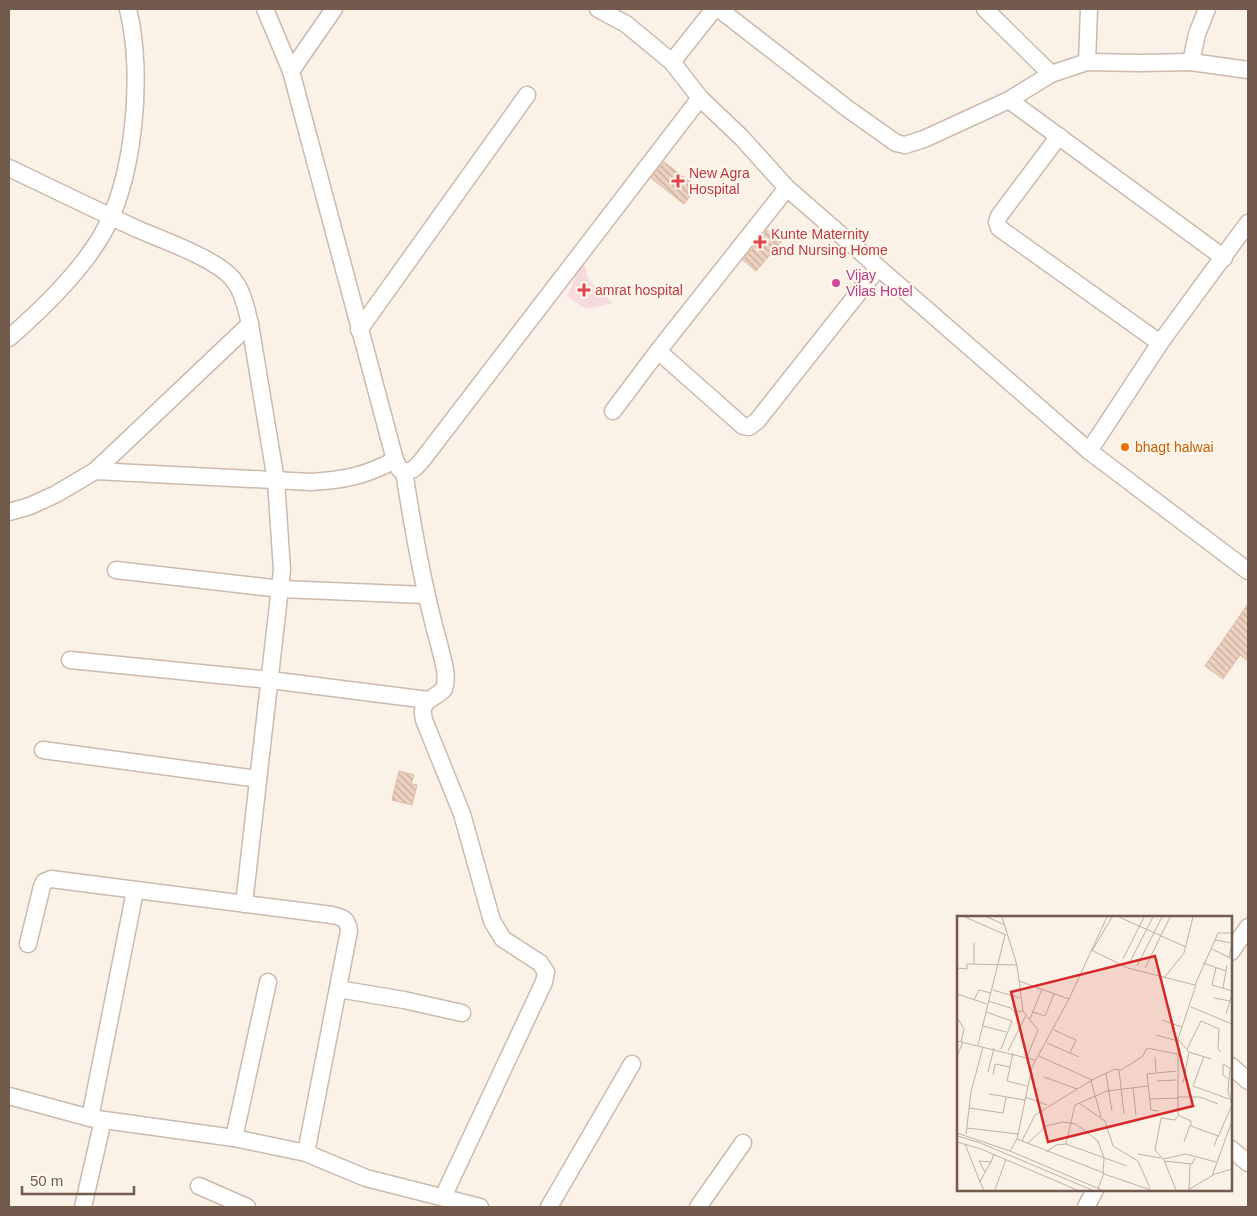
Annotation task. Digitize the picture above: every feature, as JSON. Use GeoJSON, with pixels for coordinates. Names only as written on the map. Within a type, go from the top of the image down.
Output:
{"type":"FeatureCollection","features":[{"type":"Feature","properties":{"kind":"street"},"geometry":{"type":"LineString","coordinates":[[9,338],[28,322],[87,257],[111,217],[122,184],[134,114],[135,54],[128,9]]}},
{"type":"Feature","properties":{"kind":"street"},"geometry":{"type":"LineString","coordinates":[[264,9],[291,71],[359,330],[400,466],[425,595],[446,675],[444,689],[428,700],[422,709],[424,720],[462,814],[492,921],[503,940],[540,962],[546,972],[540,991],[443,1196]]}},
{"type":"Feature","properties":{"kind":"street"},"geometry":{"type":"LineString","coordinates":[[291,71],[334,9]]}},
{"type":"Feature","properties":{"kind":"street"},"geometry":{"type":"LineString","coordinates":[[598,9],[626,24],[672,62],[700,98],[742,138],[788,188],[1090,451],[1248,570]]}},
{"type":"Feature","properties":{"kind":"street"},"geometry":{"type":"LineString","coordinates":[[672,62],[714,9]]}},
{"type":"Feature","properties":{"kind":"street"},"geometry":{"type":"LineString","coordinates":[[720,9],[848,109],[896,143],[905,145],[924,140],[1010,100],[1050,74],[1087,62],[1191,62],[1248,70]]}},
{"type":"Feature","properties":{"kind":"street"},"geometry":{"type":"LineString","coordinates":[[985,9],[1050,74]]}},
{"type":"Feature","properties":{"kind":"street"},"geometry":{"type":"LineString","coordinates":[[1087,62],[1089,9]]}},
{"type":"Feature","properties":{"kind":"street"},"geometry":{"type":"LineString","coordinates":[[1191,62],[1197,34],[1207,9]]}},
{"type":"Feature","properties":{"kind":"street"},"geometry":{"type":"LineString","coordinates":[[359,330],[527,94]]}},
{"type":"Feature","properties":{"kind":"street"},"geometry":{"type":"LineString","coordinates":[[95,471],[276,481],[339,480],[400,466],[413,470],[700,98]]}},
{"type":"Feature","properties":{"kind":"street"},"geometry":{"type":"LineString","coordinates":[[1010,100],[1224,258]]}},
{"type":"Feature","properties":{"kind":"street"},"geometry":{"type":"LineString","coordinates":[[1059,136],[998,216],[999,228],[1160,343]]}},
{"type":"Feature","properties":{"kind":"street"},"geometry":{"type":"LineString","coordinates":[[9,168],[111,217],[217,264],[232,278],[240,290],[250,324],[276,481],[282,551],[282,589],[244,904]]}},
{"type":"Feature","properties":{"kind":"street"},"geometry":{"type":"LineString","coordinates":[[613,411],[658,351],[788,188]]}},
{"type":"Feature","properties":{"kind":"street"},"geometry":{"type":"LineString","coordinates":[[1090,451],[1160,343],[1248,223]]}},
{"type":"Feature","properties":{"kind":"street"},"geometry":{"type":"LineString","coordinates":[[658,351],[743,426],[749,427],[757,421],[878,268]]}},
{"type":"Feature","properties":{"kind":"street"},"geometry":{"type":"LineString","coordinates":[[9,512],[30,506],[56,494],[95,471],[250,324]]}},
{"type":"Feature","properties":{"kind":"street"},"geometry":{"type":"LineString","coordinates":[[116,570],[282,589],[425,595]]}},
{"type":"Feature","properties":{"kind":"street"},"geometry":{"type":"LineString","coordinates":[[70,660],[270,680],[428,700]]}},
{"type":"Feature","properties":{"kind":"street"},"geometry":{"type":"LineString","coordinates":[[43,750],[258,779]]}},
{"type":"Feature","properties":{"kind":"street"},"geometry":{"type":"LineString","coordinates":[[28,944],[42,886],[47,880],[56,879],[136,891],[332,915],[345,920],[348,925],[348,931],[306,1153]]}},
{"type":"Feature","properties":{"kind":"street"},"geometry":{"type":"LineString","coordinates":[[83,1207],[96,1119],[136,891]]}},
{"type":"Feature","properties":{"kind":"street"},"geometry":{"type":"LineString","coordinates":[[1232,951],[1248,927]]}},
{"type":"Feature","properties":{"kind":"street"},"geometry":{"type":"LineString","coordinates":[[234,1138],[268,982]]}},
{"type":"Feature","properties":{"kind":"street"},"geometry":{"type":"LineString","coordinates":[[338,989],[404,1000],[462,1013]]}},
{"type":"Feature","properties":{"kind":"street"},"geometry":{"type":"LineString","coordinates":[[549,1207],[632,1064]]}},
{"type":"Feature","properties":{"kind":"street"},"geometry":{"type":"LineString","coordinates":[[1232,1067],[1248,1081]]}},
{"type":"Feature","properties":{"kind":"street"},"geometry":{"type":"LineString","coordinates":[[9,1096],[96,1119],[234,1138],[306,1153],[366,1178],[443,1196],[480,1207]]}},
{"type":"Feature","properties":{"kind":"street"},"geometry":{"type":"LineString","coordinates":[[698,1207],[742,1143]]}},
{"type":"Feature","properties":{"kind":"street"},"geometry":{"type":"LineString","coordinates":[[1232,1150],[1248,1163]]}},
{"type":"Feature","properties":{"kind":"street"},"geometry":{"type":"LineString","coordinates":[[200,1186],[247,1207]]}},
{"type":"Feature","properties":{"kind":"street"},"geometry":{"type":"LineString","coordinates":[[1086,1207],[1094,1191]]}},
{"type":"Feature","properties":{"kind":"shaded area","name":"amrat hospital"},"geometry":{"type":"Polygon","coordinates":[[[583,259],[588,280],[613,303],[586,309],[567,296],[577,269],[583,259]]]}},
{"type":"Feature","properties":{"kind":"building"},"geometry":{"type":"Polygon","coordinates":[[[664,162],[697,187],[684,204],[651,178],[664,162]]]}},
{"type":"Feature","properties":{"kind":"building"},"geometry":{"type":"Polygon","coordinates":[[[767,230],[781,242],[756,271],[743,260],[767,230]]]}},
{"type":"Feature","properties":{"kind":"building"},"geometry":{"type":"Polygon","coordinates":[[[1248,604],[1248,661],[1240,655],[1223,679],[1205,666],[1248,604]]]}},
{"type":"Feature","properties":{"kind":"building"},"geometry":{"type":"Polygon","coordinates":[[[399,771],[414,775],[411,784],[417,785],[412,805],[392,800],[399,771]]]}},
{"type":"Feature","properties":{"kind":"place","name":"New Agra Hospital"},"geometry":{"type":"Point","coordinates":[678,181]}},
{"type":"Feature","properties":{"kind":"place","name":"Kunte Maternity and Nursing Home"},"geometry":{"type":"Point","coordinates":[760,242]}},
{"type":"Feature","properties":{"kind":"place","name":"Vijay Vilas Hotel"},"geometry":{"type":"Point","coordinates":[836,283]}},
{"type":"Feature","properties":{"kind":"place","name":"amrat hospital"},"geometry":{"type":"Point","coordinates":[584,290]}},
{"type":"Feature","properties":{"kind":"place","name":"bhagt halwai"},"geometry":{"type":"Point","coordinates":[1125,447]}}]}
